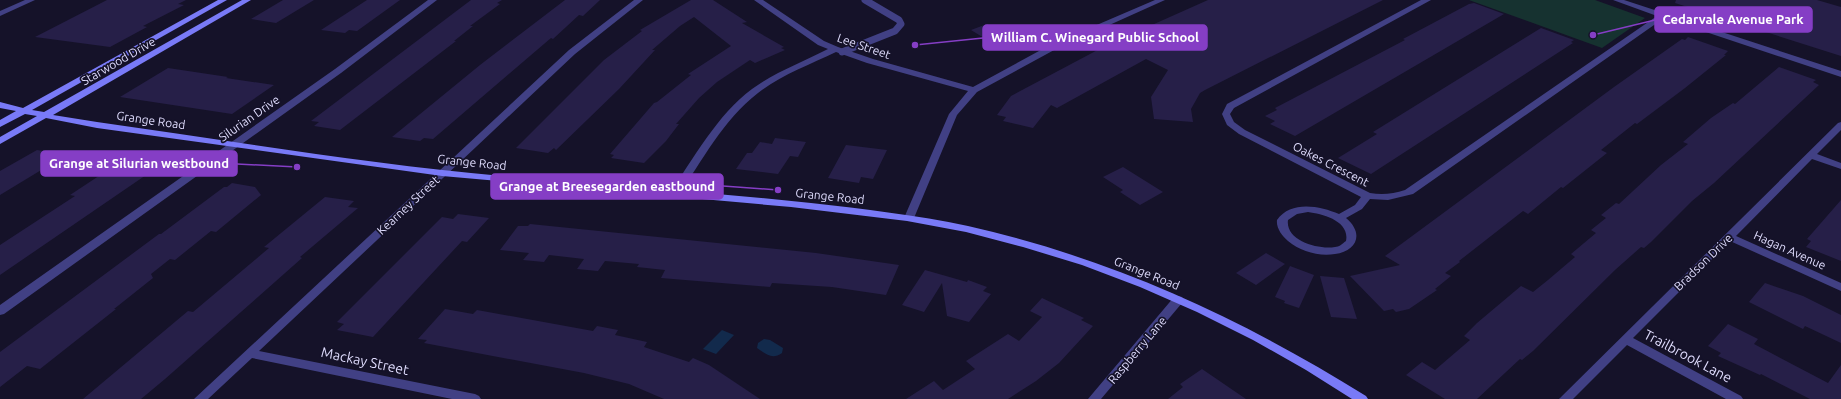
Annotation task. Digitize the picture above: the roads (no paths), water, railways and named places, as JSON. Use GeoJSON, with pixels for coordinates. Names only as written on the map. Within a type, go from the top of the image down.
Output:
{"type":"FeatureCollection","features":[{"type":"Feature","properties":{"kind":"main road","name":"Starwood Drive"},"geometry":{"type":"LineString","coordinates":[[0,124],[223,0]]}},
{"type":"Feature","properties":{"kind":"main road","name":"Starwood Drive"},"geometry":{"type":"LineString","coordinates":[[0,141],[247,0]]}},
{"type":"Feature","properties":{"kind":"main road","name":"Grange Road"},"geometry":{"type":"LineString","coordinates":[[0,105],[71,121],[442,173],[829,208],[909,218],[984,234],[1055,253],[1111,272],[1178,300],[1225,321],[1270,344],[1362,399]]}},
{"type":"Feature","properties":{"kind":"street"},"geometry":{"type":"LineString","coordinates":[[0,14],[31,0]]}},
{"type":"Feature","properties":{"kind":"street","name":"Silurian Drive"},"geometry":{"type":"LineString","coordinates":[[0,311],[338,71],[433,0]]}},
{"type":"Feature","properties":{"kind":"street","name":"Kearney Street"},"geometry":{"type":"LineString","coordinates":[[200,399],[572,52],[638,0]]}},
{"type":"Feature","properties":{"kind":"street","name":"Lee Street"},"geometry":{"type":"LineString","coordinates":[[758,0],[822,43],[839,51],[974,90]]}},
{"type":"Feature","properties":{"kind":"street"},"geometry":{"type":"LineString","coordinates":[[909,218],[953,114],[974,90],[1052,47],[1161,0]]}},
{"type":"Feature","properties":{"kind":"street","name":"Oakes Crescent"},"geometry":{"type":"LineString","coordinates":[[1427,0],[1230,106],[1226,114],[1230,123],[1242,132],[1367,196],[1383,198],[1397,197],[1409,192],[1663,16]]}},
{"type":"Feature","properties":{"kind":"street"},"geometry":{"type":"LineString","coordinates":[[1617,0],[1841,74]]}},
{"type":"Feature","properties":{"kind":"street"},"geometry":{"type":"LineString","coordinates":[[674,194],[731,114],[746,98],[769,82],[839,51]]}},
{"type":"Feature","properties":{"kind":"street","name":"Bradson Drive"},"geometry":{"type":"LineString","coordinates":[[1565,399],[1729,238],[1841,125]]}},
{"type":"Feature","properties":{"kind":"street"},"geometry":{"type":"LineString","coordinates":[[1812,155],[1841,166]]}},
{"type":"Feature","properties":{"kind":"street"},"geometry":{"type":"LineString","coordinates":[[1339,218],[1351,230],[1352,237],[1350,243],[1344,248],[1335,251],[1324,251],[1301,246],[1292,240],[1282,228],[1285,216],[1298,210],[1319,210],[1339,218],[1356,210],[1363,204],[1367,196]]}},
{"type":"Feature","properties":{"kind":"street","name":"Hagan Avenue"},"geometry":{"type":"LineString","coordinates":[[1729,238],[1841,287]]}},
{"type":"Feature","properties":{"kind":"street","name":"Raspberry Lane"},"geometry":{"type":"LineString","coordinates":[[1094,399],[1178,300]]}},
{"type":"Feature","properties":{"kind":"street","name":"Trailbrook Lane"},"geometry":{"type":"LineString","coordinates":[[1625,339],[1737,399]]}},
{"type":"Feature","properties":{"kind":"street","name":"Mackay Street"},"geometry":{"type":"LineString","coordinates":[[250,353],[475,399]]}},
{"type":"Feature","properties":{"kind":"lane"},"geometry":{"type":"LineString","coordinates":[[839,51],[895,31],[901,24],[899,20],[865,0]]}},
{"type":"Feature","properties":{"kind":"water"},"geometry":{"type":"Polygon","coordinates":[[[722,330],[734,335],[716,354],[703,349],[722,330]]]}},
{"type":"Feature","properties":{"kind":"water"},"geometry":{"type":"Polygon","coordinates":[[[764,339],[770,340],[783,348],[782,353],[772,356],[757,348],[758,343],[764,339]]]}},
{"type":"Feature","properties":{"kind":"place","name":"Cedarvale Avenue Park"},"geometry":{"type":"Point","coordinates":[1593,35]}},
{"type":"Feature","properties":{"kind":"place","name":"William C. Winegard Public School"},"geometry":{"type":"Point","coordinates":[915,45]}},
{"type":"Feature","properties":{"kind":"place","name":"Grange at Silurian westbound"},"geometry":{"type":"Point","coordinates":[297,167]}},
{"type":"Feature","properties":{"kind":"place","name":"Grange at Breesegarden eastbound"},"geometry":{"type":"Point","coordinates":[778,190]}}]}
